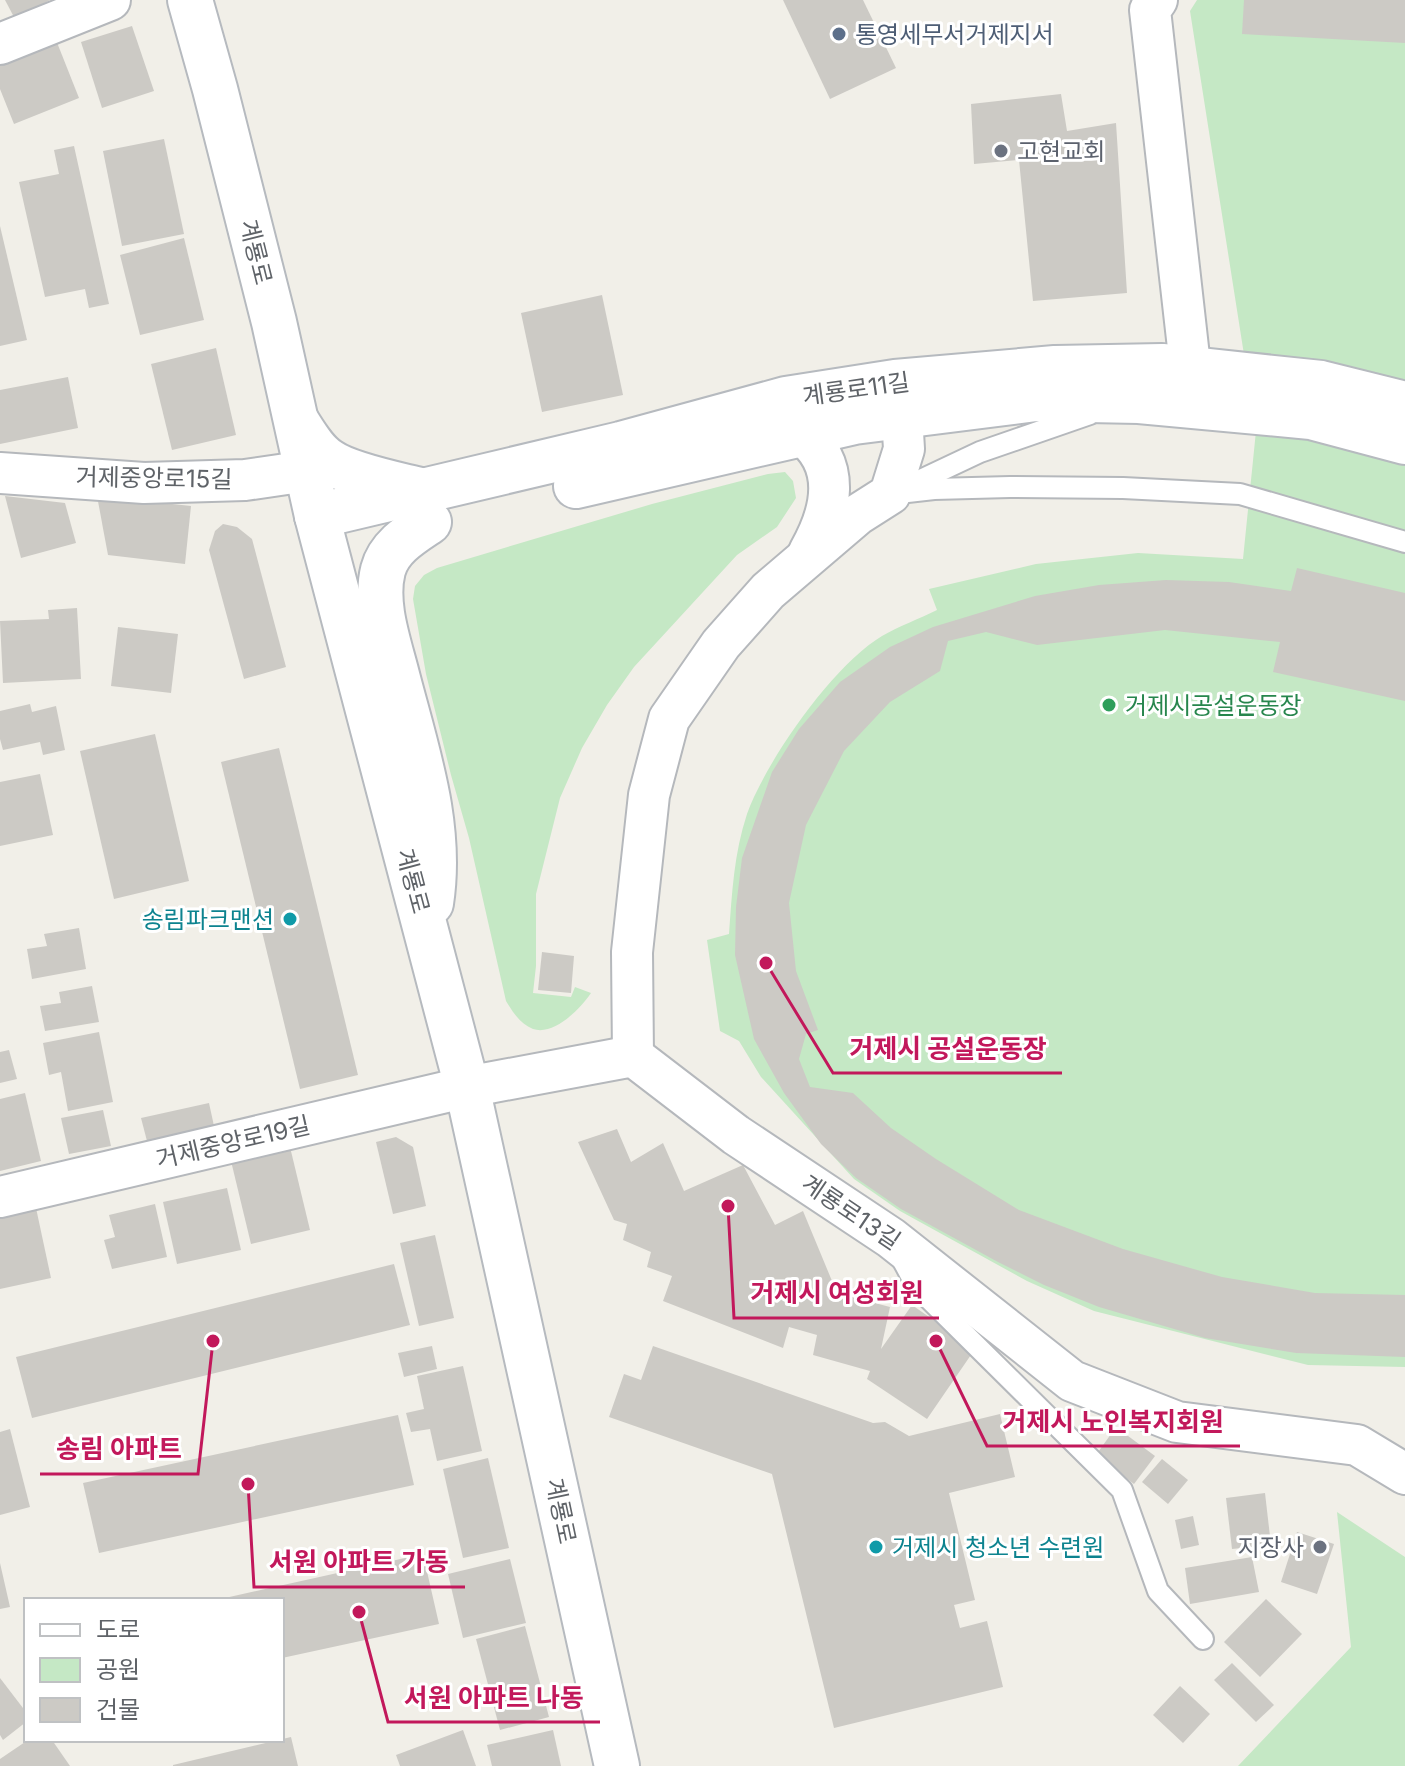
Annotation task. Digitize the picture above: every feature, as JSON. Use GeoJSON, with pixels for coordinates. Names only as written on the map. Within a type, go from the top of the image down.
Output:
{"type":"FeatureCollection","features":[{"type":"Feature","properties":{"kind":"street"},"geometry":{"type":"LineString","coordinates":[[0,44],[110,0]]}},
{"type":"Feature","properties":{"kind":"street","name":"계룡로"},"geometry":{"type":"LineString","coordinates":[[190,0],[223,118],[321,531],[467,1087],[617,1766]]}},
{"type":"Feature","properties":{"kind":"street"},"geometry":{"type":"LineString","coordinates":[[1157,0],[1150,10],[1192,387]]}},
{"type":"Feature","properties":{"kind":"street","name":"계룡로11길"},"geometry":{"type":"LineString","coordinates":[[428,506],[621,444],[786,399],[879,384],[1055,368],[1162,366],[1192,387],[1405,442]]}},
{"type":"Feature","properties":{"kind":"street","name":"계룡로11길"},"geometry":{"type":"LineString","coordinates":[[321,531],[428,506],[854,422],[1036,399],[1131,401],[1192,387],[1321,383],[1405,404]]}},
{"type":"Feature","properties":{"kind":"street"},"geometry":{"type":"LineString","coordinates":[[467,1087],[633,1056],[632,952],[649,795],[669,719],[721,644],[768,591],[857,515],[890,494],[904,449],[902,416]]}},
{"type":"Feature","properties":{"kind":"street"},"geometry":{"type":"LineString","coordinates":[[295,419],[313,446],[330,463],[382,481],[428,506],[383,569],[381,591],[386,635],[427,791],[435,843],[434,885],[427,933]]}},
{"type":"Feature","properties":{"kind":"street"},"geometry":{"type":"LineString","coordinates":[[801,434],[815,444],[825,461],[828,476],[826,521],[806,558]]}},
{"type":"Feature","properties":{"kind":"street","name":"거제중앙로15길"},"geometry":{"type":"LineString","coordinates":[[0,473],[144,483],[245,480],[307,471]]}},
{"type":"Feature","properties":{"kind":"street","name":"계룡로13길"},"geometry":{"type":"LineString","coordinates":[[633,1056],[736,1135],[891,1238],[1072,1381],[1177,1422],[1357,1445],[1405,1474]]}},
{"type":"Feature","properties":{"kind":"street","name":"거제중앙로19길"},"geometry":{"type":"LineString","coordinates":[[0,1197],[467,1087]]}},
{"type":"Feature","properties":{"kind":"street"},"geometry":{"type":"LineString","coordinates":[[1357,1445],[1405,1443]]}},
{"type":"Feature","properties":{"kind":"lane"},"geometry":{"type":"LineString","coordinates":[[890,494],[980,452],[1131,401]]}},
{"type":"Feature","properties":{"kind":"lane"},"geometry":{"type":"LineString","coordinates":[[890,494],[934,489],[1010,487],[1123,488],[1240,494],[1405,542]]}},
{"type":"Feature","properties":{"kind":"lane"},"geometry":{"type":"LineString","coordinates":[[891,1238],[917,1287],[1122,1490],[1158,1591],[1203,1639]]}},
{"type":"Feature","properties":{"kind":"green space","name":"거제시공설운동장"},"geometry":{"type":"Polygon","coordinates":[[[1197,0],[1405,0],[1405,1367],[1308,1365],[1094,1311],[1027,1281],[900,1211],[854,1179],[761,1077],[739,1041],[720,1031],[707,940],[729,934],[739,843],[756,792],[803,716],[843,669],[882,636],[937,610],[929,589],[1036,564],[1138,553],[1243,559],[1256,431],[1190,11],[1197,0]]]}},
{"type":"Feature","properties":{"kind":"green space"},"geometry":{"type":"Polygon","coordinates":[[[785,472],[793,481],[796,498],[777,527],[737,555],[634,667],[582,748],[560,798],[536,894],[533,993],[571,997],[575,987],[591,993],[558,1025],[541,1030],[528,1027],[506,1001],[469,838],[426,674],[413,599],[415,586],[424,575],[437,568],[652,504],[785,472]]]}},
{"type":"Feature","properties":{"kind":"green space"},"geometry":{"type":"Polygon","coordinates":[[[1337,1512],[1405,1557],[1405,1766],[1238,1766],[1351,1647],[1337,1512]]]}},
{"type":"Feature","properties":{"kind":"building"},"geometry":{"type":"Polygon","coordinates":[[[5,0],[50,0],[15,19],[5,0]]]}},
{"type":"Feature","properties":{"kind":"building","name":"통영세무서거제지서"},"geometry":{"type":"Polygon","coordinates":[[[783,0],[863,0],[896,68],[830,99],[783,0]]]}},
{"type":"Feature","properties":{"kind":"building"},"geometry":{"type":"Polygon","coordinates":[[[1244,0],[1405,0],[1405,43],[1242,34],[1244,0]]]}},
{"type":"Feature","properties":{"kind":"building"},"geometry":{"type":"Polygon","coordinates":[[[132,26],[154,91],[102,108],[81,42],[132,26]]]}},
{"type":"Feature","properties":{"kind":"building"},"geometry":{"type":"Polygon","coordinates":[[[56,40],[79,98],[14,124],[0,89],[0,62],[56,40]]]}},
{"type":"Feature","properties":{"kind":"building"},"geometry":{"type":"Polygon","coordinates":[[[1061,94],[1067,131],[1116,123],[1127,293],[1033,301],[1019,160],[974,164],[971,104],[1061,94]]]}},
{"type":"Feature","properties":{"kind":"building"},"geometry":{"type":"Polygon","coordinates":[[[164,139],[184,234],[122,246],[103,151],[164,139]]]}},
{"type":"Feature","properties":{"kind":"building"},"geometry":{"type":"Polygon","coordinates":[[[74,146],[109,304],[89,308],[85,289],[45,297],[19,182],[59,174],[54,150],[74,146]]]}},
{"type":"Feature","properties":{"kind":"building"},"geometry":{"type":"Polygon","coordinates":[[[0,226],[27,340],[0,346],[0,226]]]}},
{"type":"Feature","properties":{"kind":"building"},"geometry":{"type":"Polygon","coordinates":[[[184,238],[204,320],[140,335],[120,255],[184,238]]]}},
{"type":"Feature","properties":{"kind":"building"},"geometry":{"type":"Polygon","coordinates":[[[602,295],[623,395],[542,412],[521,313],[602,295]]]}},
{"type":"Feature","properties":{"kind":"building"},"geometry":{"type":"Polygon","coordinates":[[[216,348],[236,435],[172,450],[151,364],[216,348]]]}},
{"type":"Feature","properties":{"kind":"building"},"geometry":{"type":"Polygon","coordinates":[[[68,377],[78,428],[0,444],[0,390],[68,377]]]}},
{"type":"Feature","properties":{"kind":"building"},"geometry":{"type":"Polygon","coordinates":[[[5,496],[65,503],[76,543],[21,558],[5,496]]]}},
{"type":"Feature","properties":{"kind":"building"},"geometry":{"type":"Polygon","coordinates":[[[97,496],[191,506],[185,564],[108,555],[97,496]]]}},
{"type":"Feature","properties":{"kind":"building"},"geometry":{"type":"Polygon","coordinates":[[[223,524],[237,527],[252,539],[286,667],[244,679],[209,550],[215,531],[223,524]]]}},
{"type":"Feature","properties":{"kind":"building"},"geometry":{"type":"Polygon","coordinates":[[[1297,568],[1405,593],[1405,701],[1273,672],[1280,642],[1165,630],[1037,645],[986,632],[948,641],[940,671],[890,702],[844,751],[806,825],[789,903],[796,971],[818,1030],[806,1034],[799,1059],[810,1087],[853,1093],[891,1128],[1019,1210],[1123,1249],[1222,1277],[1315,1293],[1405,1295],[1405,1357],[1296,1353],[1205,1338],[1099,1307],[1044,1285],[901,1209],[856,1178],[821,1144],[784,1093],[754,1039],[735,955],[736,907],[742,858],[772,772],[799,729],[840,682],[890,647],[933,627],[1035,596],[1099,585],[1166,580],[1229,582],[1291,591],[1297,568]]]}},
{"type":"Feature","properties":{"kind":"building"},"geometry":{"type":"Polygon","coordinates":[[[77,608],[81,679],[3,683],[0,621],[49,619],[48,610],[77,608]]]}},
{"type":"Feature","properties":{"kind":"building"},"geometry":{"type":"Polygon","coordinates":[[[118,627],[178,634],[171,693],[111,686],[118,627]]]}},
{"type":"Feature","properties":{"kind":"building"},"geometry":{"type":"Polygon","coordinates":[[[30,704],[32,712],[56,706],[65,750],[43,755],[40,742],[3,750],[0,711],[30,704]]]}},
{"type":"Feature","properties":{"kind":"building"},"geometry":{"type":"Polygon","coordinates":[[[155,734],[189,881],[114,899],[80,751],[155,734]]]}},
{"type":"Feature","properties":{"kind":"building","name":"송림파크맨션"},"geometry":{"type":"Polygon","coordinates":[[[279,748],[358,1075],[300,1089],[221,762],[279,748]]]}},
{"type":"Feature","properties":{"kind":"building"},"geometry":{"type":"Polygon","coordinates":[[[40,774],[53,835],[0,846],[0,782],[40,774]]]}},
{"type":"Feature","properties":{"kind":"building"},"geometry":{"type":"Polygon","coordinates":[[[79,928],[86,969],[32,979],[27,949],[47,946],[44,934],[79,928]]]}},
{"type":"Feature","properties":{"kind":"building"},"geometry":{"type":"Polygon","coordinates":[[[542,952],[574,956],[571,993],[538,990],[542,952]]]}},
{"type":"Feature","properties":{"kind":"building"},"geometry":{"type":"Polygon","coordinates":[[[92,986],[99,1022],[45,1031],[40,1006],[61,1003],[59,992],[92,986]]]}},
{"type":"Feature","properties":{"kind":"building"},"geometry":{"type":"Polygon","coordinates":[[[99,1032],[113,1102],[68,1111],[61,1072],[49,1075],[43,1043],[99,1032]]]}},
{"type":"Feature","properties":{"kind":"building"},"geometry":{"type":"Polygon","coordinates":[[[9,1050],[17,1079],[0,1083],[0,1052],[9,1050]]]}},
{"type":"Feature","properties":{"kind":"building"},"geometry":{"type":"Polygon","coordinates":[[[25,1093],[41,1161],[0,1171],[0,1099],[25,1093]]]}},
{"type":"Feature","properties":{"kind":"building"},"geometry":{"type":"Polygon","coordinates":[[[209,1103],[214,1126],[147,1141],[141,1118],[209,1103]]]}},
{"type":"Feature","properties":{"kind":"building"},"geometry":{"type":"Polygon","coordinates":[[[103,1110],[111,1146],[69,1154],[61,1118],[103,1110]]]}},
{"type":"Feature","properties":{"kind":"building"},"geometry":{"type":"Polygon","coordinates":[[[617,1129],[631,1162],[663,1143],[684,1191],[743,1165],[775,1225],[803,1211],[837,1293],[890,1307],[881,1349],[912,1305],[975,1349],[927,1419],[867,1379],[870,1371],[813,1355],[817,1335],[789,1327],[783,1348],[663,1301],[672,1276],[647,1267],[651,1252],[623,1240],[627,1224],[614,1220],[578,1142],[617,1129]]]}},
{"type":"Feature","properties":{"kind":"building"},"geometry":{"type":"Polygon","coordinates":[[[396,1137],[413,1147],[426,1206],[393,1214],[376,1142],[396,1137]]]}},
{"type":"Feature","properties":{"kind":"building"},"geometry":{"type":"Polygon","coordinates":[[[290,1147],[310,1230],[251,1244],[231,1161],[290,1147]]]}},
{"type":"Feature","properties":{"kind":"building"},"geometry":{"type":"Polygon","coordinates":[[[227,1188],[241,1250],[177,1264],[163,1202],[227,1188]]]}},
{"type":"Feature","properties":{"kind":"building"},"geometry":{"type":"Polygon","coordinates":[[[155,1204],[167,1257],[112,1269],[104,1240],[115,1237],[109,1215],[155,1204]]]}},
{"type":"Feature","properties":{"kind":"building"},"geometry":{"type":"Polygon","coordinates":[[[36,1208],[51,1278],[0,1289],[0,1216],[36,1208]]]}},
{"type":"Feature","properties":{"kind":"building"},"geometry":{"type":"Polygon","coordinates":[[[435,1235],[454,1318],[419,1326],[400,1243],[435,1235]]]}},
{"type":"Feature","properties":{"kind":"building"},"geometry":{"type":"Polygon","coordinates":[[[394,1264],[410,1325],[32,1418],[16,1357],[394,1264]]]}},
{"type":"Feature","properties":{"kind":"building"},"geometry":{"type":"Polygon","coordinates":[[[432,1346],[437,1369],[404,1377],[398,1353],[432,1346]]]}},
{"type":"Feature","properties":{"kind":"building","name":"거제시 청소년 수련원"},"geometry":{"type":"Polygon","coordinates":[[[653,1346],[873,1423],[885,1422],[909,1436],[1000,1414],[1015,1477],[949,1493],[975,1600],[954,1605],[960,1628],[987,1621],[1003,1687],[834,1728],[772,1474],[609,1417],[624,1374],[641,1380],[653,1346]]]}},
{"type":"Feature","properties":{"kind":"building"},"geometry":{"type":"Polygon","coordinates":[[[463,1366],[482,1451],[437,1461],[430,1429],[411,1432],[406,1413],[424,1409],[417,1376],[463,1366]]]}},
{"type":"Feature","properties":{"kind":"building"},"geometry":{"type":"Polygon","coordinates":[[[398,1415],[414,1485],[99,1553],[83,1483],[398,1415]]]}},
{"type":"Feature","properties":{"kind":"building"},"geometry":{"type":"Polygon","coordinates":[[[1116,1427],[1155,1456],[1134,1484],[1096,1455],[1116,1427]]]}},
{"type":"Feature","properties":{"kind":"building"},"geometry":{"type":"Polygon","coordinates":[[[10,1429],[30,1507],[0,1515],[0,1432],[10,1429]]]}},
{"type":"Feature","properties":{"kind":"building"},"geometry":{"type":"Polygon","coordinates":[[[488,1458],[509,1548],[463,1558],[443,1469],[488,1458]]]}},
{"type":"Feature","properties":{"kind":"building"},"geometry":{"type":"Polygon","coordinates":[[[1162,1459],[1188,1480],[1168,1504],[1142,1482],[1162,1459]]]}},
{"type":"Feature","properties":{"kind":"building"},"geometry":{"type":"Polygon","coordinates":[[[1265,1493],[1271,1545],[1232,1549],[1226,1498],[1265,1493]]]}},
{"type":"Feature","properties":{"kind":"building"},"geometry":{"type":"Polygon","coordinates":[[[1193,1516],[1199,1545],[1181,1549],[1175,1520],[1193,1516]]]}},
{"type":"Feature","properties":{"kind":"building"},"geometry":{"type":"Polygon","coordinates":[[[1297,1532],[1334,1544],[1317,1594],[1281,1582],[1297,1532]]]}},
{"type":"Feature","properties":{"kind":"building"},"geometry":{"type":"Polygon","coordinates":[[[423,1554],[439,1624],[284,1658],[284,1598],[225,1598],[423,1554]]]}},
{"type":"Feature","properties":{"kind":"building"},"geometry":{"type":"Polygon","coordinates":[[[1252,1557],[1259,1592],[1190,1604],[1185,1568],[1252,1557]]]}},
{"type":"Feature","properties":{"kind":"building"},"geometry":{"type":"Polygon","coordinates":[[[510,1559],[526,1623],[463,1638],[448,1574],[510,1559]]]}},
{"type":"Feature","properties":{"kind":"building"},"geometry":{"type":"Polygon","coordinates":[[[0,1563],[10,1607],[0,1609],[0,1563]]]}},
{"type":"Feature","properties":{"kind":"building"},"geometry":{"type":"Polygon","coordinates":[[[1266,1599],[1302,1634],[1260,1677],[1224,1642],[1266,1599]]]}},
{"type":"Feature","properties":{"kind":"building"},"geometry":{"type":"Polygon","coordinates":[[[525,1626],[549,1717],[500,1730],[476,1639],[525,1626]]]}},
{"type":"Feature","properties":{"kind":"building"},"geometry":{"type":"Polygon","coordinates":[[[1232,1663],[1274,1705],[1256,1722],[1214,1680],[1232,1663]]]}},
{"type":"Feature","properties":{"kind":"building"},"geometry":{"type":"Polygon","coordinates":[[[0,1678],[24,1709],[24,1724],[3,1740],[0,1735],[0,1678]]]}},
{"type":"Feature","properties":{"kind":"building"},"geometry":{"type":"Polygon","coordinates":[[[1180,1686],[1210,1714],[1183,1743],[1153,1715],[1180,1686]]]}},
{"type":"Feature","properties":{"kind":"building"},"geometry":{"type":"Polygon","coordinates":[[[463,1730],[476,1766],[400,1766],[396,1755],[463,1730]]]}},
{"type":"Feature","properties":{"kind":"building"},"geometry":{"type":"Polygon","coordinates":[[[553,1730],[561,1766],[492,1766],[487,1745],[553,1730]]]}},
{"type":"Feature","properties":{"kind":"building"},"geometry":{"type":"Polygon","coordinates":[[[291,1737],[298,1766],[173,1766],[270,1742],[284,1742],[284,1739],[291,1737]]]}},
{"type":"Feature","properties":{"kind":"building"},"geometry":{"type":"Polygon","coordinates":[[[25,1742],[53,1742],[70,1766],[0,1766],[0,1759],[25,1742]]]}},
{"type":"Feature","properties":{"kind":"place","name":"통영세무서거제지서"},"geometry":{"type":"Point","coordinates":[839,34]}},
{"type":"Feature","properties":{"kind":"place","name":"고현교회"},"geometry":{"type":"Point","coordinates":[1001,151]}},
{"type":"Feature","properties":{"kind":"place","name":"거제시공설운동장"},"geometry":{"type":"Point","coordinates":[1109,705]}},
{"type":"Feature","properties":{"kind":"place","name":"송림파크맨션"},"geometry":{"type":"Point","coordinates":[290,919]}},
{"type":"Feature","properties":{"kind":"place","name":"거제시 공설운동장"},"geometry":{"type":"Point","coordinates":[766,963]}},
{"type":"Feature","properties":{"kind":"place","name":"거제시 여성회원"},"geometry":{"type":"Point","coordinates":[728,1206]}},
{"type":"Feature","properties":{"kind":"place","name":"송림 아파트"},"geometry":{"type":"Point","coordinates":[213,1341]}},
{"type":"Feature","properties":{"kind":"place","name":"거제시 노인복지회원"},"geometry":{"type":"Point","coordinates":[936,1341]}},
{"type":"Feature","properties":{"kind":"place","name":"서원 아파트 가동"},"geometry":{"type":"Point","coordinates":[248,1484]}},
{"type":"Feature","properties":{"kind":"place","name":"거제시 청소년 수련원"},"geometry":{"type":"Point","coordinates":[876,1547]}},
{"type":"Feature","properties":{"kind":"place","name":"지장사"},"geometry":{"type":"Point","coordinates":[1320,1547]}},
{"type":"Feature","properties":{"kind":"place","name":"서원 아파트 나동"},"geometry":{"type":"Point","coordinates":[359,1612]}}]}
